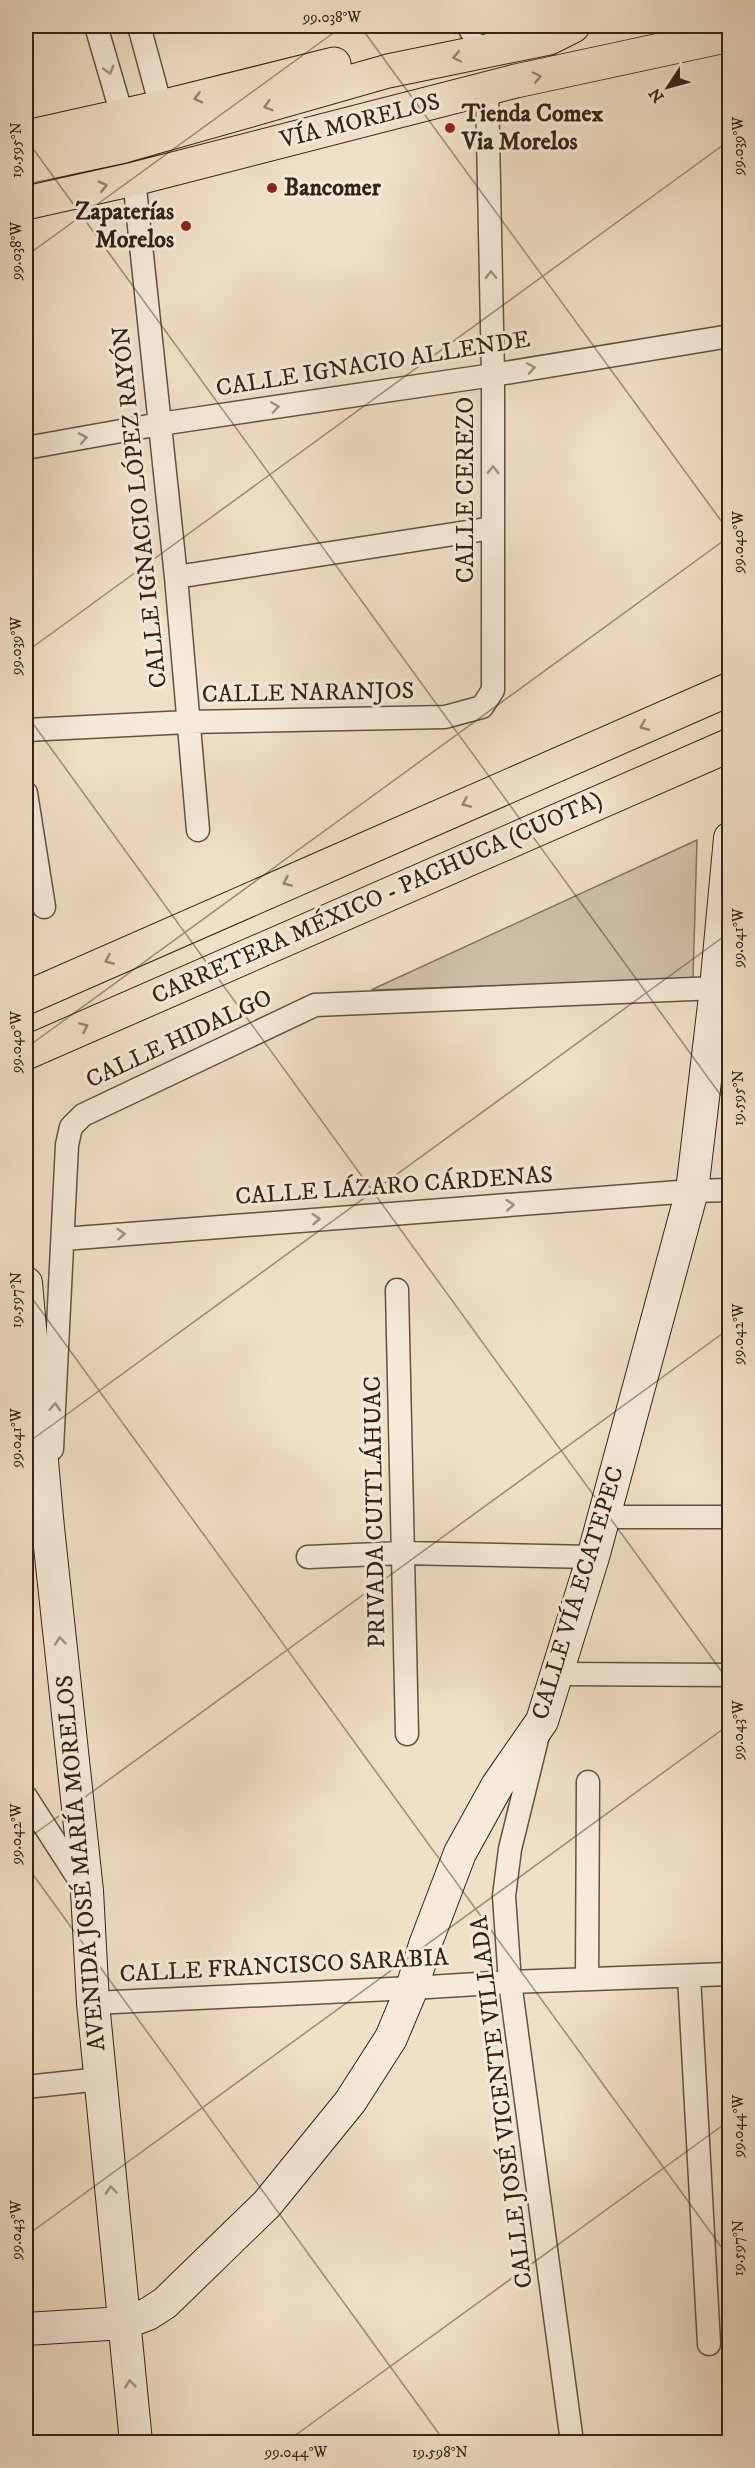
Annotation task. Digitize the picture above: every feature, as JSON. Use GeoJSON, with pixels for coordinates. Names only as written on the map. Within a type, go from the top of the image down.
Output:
{"type":"FeatureCollection","features":[{"type":"Feature","properties":{"kind":"main road"},"geometry":{"type":"LineString","coordinates":[[26,167],[124,146],[388,71],[549,38],[573,26]]}},
{"type":"Feature","properties":{"kind":"main road"},"geometry":{"type":"LineString","coordinates":[[26,136],[160,107],[480,27]]}},
{"type":"Feature","properties":{"kind":"main road","name":"VÍA MORELOS"},"geometry":{"type":"LineString","coordinates":[[26,203],[134,179],[487,89],[729,35]]}},
{"type":"Feature","properties":{"kind":"main road","name":"CARRETERA MÉXICO - PACHUCA (CUOTA)"},"geometry":{"type":"LineString","coordinates":[[26,998],[729,689]]}},
{"type":"Feature","properties":{"kind":"main road","name":"CARRETERA MÉXICO - PACHUCA (CUOTA)"},"geometry":{"type":"LineString","coordinates":[[26,1053],[729,745]]}},
{"type":"Feature","properties":{"kind":"main road","name":"CALLE VÍA ECATEPEC"},"geometry":{"type":"LineString","coordinates":[[26,2329],[124,2323],[148,2314],[165,2303],[267,2204],[350,2103],[391,2038],[412,1988],[425,1945],[460,1853],[497,1786],[542,1721],[593,1557],[692,1191],[720,1040],[716,988],[729,838]]}},
{"type":"Feature","properties":{"kind":"main road","name":"AVENIDA JOSÉ MARÍA MORELOS"},"geometry":{"type":"LineString","coordinates":[[26,1283],[48,1528],[87,1891],[93,2003],[136,2442]]}},
{"type":"Feature","properties":{"kind":"street"},"geometry":{"type":"LineString","coordinates":[[96,26],[122,115]]}},
{"type":"Feature","properties":{"kind":"street"},"geometry":{"type":"LineString","coordinates":[[139,26],[160,107]]}},
{"type":"Feature","properties":{"kind":"street","name":"CALLE CEREZO"},"geometry":{"type":"LineString","coordinates":[[482,707],[493,690],[493,375],[487,89]]}},
{"type":"Feature","properties":{"kind":"street","name":"CALLE IGNACIO LÓPEZ RAYÓN"},"geometry":{"type":"LineString","coordinates":[[134,179],[176,577],[198,830]]}},
{"type":"Feature","properties":{"kind":"street","name":"CALLE IGNACIO ALLENDE"},"geometry":{"type":"LineString","coordinates":[[26,448],[160,424],[493,375],[729,336]]}},
{"type":"Feature","properties":{"kind":"street"},"geometry":{"type":"LineString","coordinates":[[176,577],[493,528]]}},
{"type":"Feature","properties":{"kind":"street","name":"CALLE NARANJOS"},"geometry":{"type":"LineString","coordinates":[[26,730],[188,722],[446,717],[482,707]]}},
{"type":"Feature","properties":{"kind":"street"},"geometry":{"type":"LineString","coordinates":[[26,793],[44,907]]}},
{"type":"Feature","properties":{"kind":"street","name":"CALLE HIDALGO"},"geometry":{"type":"LineString","coordinates":[[48,1528],[67,1145],[71,1127],[83,1114],[315,1005],[716,988]]}},
{"type":"Feature","properties":{"kind":"street","name":"CALLE LÁZARO CÁRDENAS"},"geometry":{"type":"LineString","coordinates":[[63,1239],[729,1190]]}},
{"type":"Feature","properties":{"kind":"street","name":"PRIVADA CUITLÁHUAC"},"geometry":{"type":"LineString","coordinates":[[397,1290],[407,1734]]}},
{"type":"Feature","properties":{"kind":"street"},"geometry":{"type":"LineString","coordinates":[[604,1517],[729,1517]]}},
{"type":"Feature","properties":{"kind":"street"},"geometry":{"type":"LineString","coordinates":[[308,1557],[404,1553],[593,1557]]}},
{"type":"Feature","properties":{"kind":"street"},"geometry":{"type":"LineString","coordinates":[[558,1674],[729,1675]]}},
{"type":"Feature","properties":{"kind":"street","name":"CALLE JOSÉ VICENTE VILLADA"},"geometry":{"type":"LineString","coordinates":[[542,1721],[510,1849],[504,1896],[510,1982],[572,2442]]}},
{"type":"Feature","properties":{"kind":"street"},"geometry":{"type":"LineString","coordinates":[[587,1979],[588,1782]]}},
{"type":"Feature","properties":{"kind":"street"},"geometry":{"type":"LineString","coordinates":[[26,1797],[87,1891]]}},
{"type":"Feature","properties":{"kind":"street","name":"CALLE FRANCISCO SARABIA"},"geometry":{"type":"LineString","coordinates":[[93,2003],[510,1982],[729,1974]]}},
{"type":"Feature","properties":{"kind":"street"},"geometry":{"type":"LineString","coordinates":[[689,1976],[709,2344]]}},
{"type":"Feature","properties":{"kind":"street"},"geometry":{"type":"LineString","coordinates":[[26,2087],[101,2079]]}},
{"type":"Feature","properties":{"kind":"shaded area"},"geometry":{"type":"Polygon","coordinates":[[[697,840],[693,979],[371,990],[697,840]]]}},
{"type":"Feature","properties":{"kind":"place","name":"Tienda Comex Via Morelos"},"geometry":{"type":"Point","coordinates":[450,128]}},
{"type":"Feature","properties":{"kind":"place","name":"Bancomer"},"geometry":{"type":"Point","coordinates":[272,188]}},
{"type":"Feature","properties":{"kind":"place","name":"Zapaterías Morelos"},"geometry":{"type":"Point","coordinates":[186,226]}}]}
